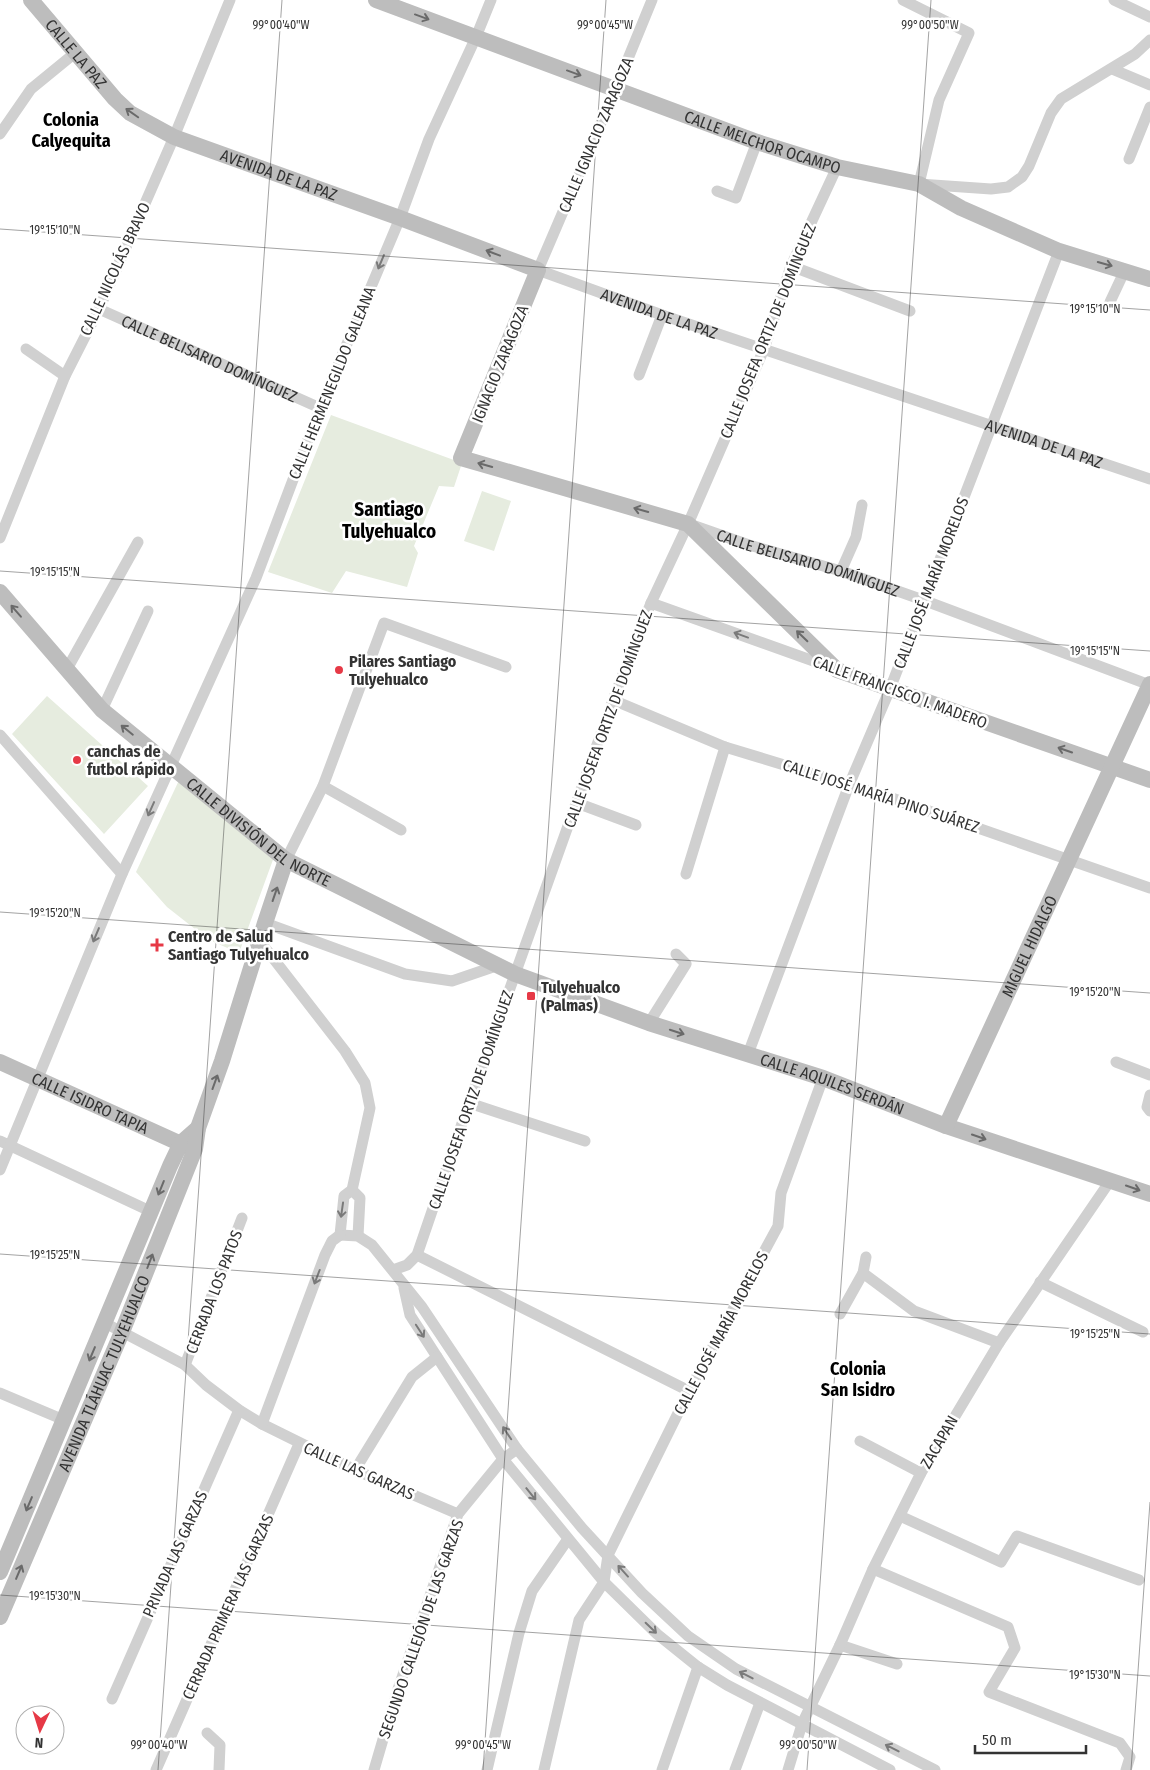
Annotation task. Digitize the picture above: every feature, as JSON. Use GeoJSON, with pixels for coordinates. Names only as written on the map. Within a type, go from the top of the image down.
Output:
{"type":"FeatureCollection","features":[{"type":"Feature","properties":{"kind":"main road","name":"CALLE LA PAZ"},"geometry":{"type":"LineString","coordinates":[[31,0],[115,99],[130,113],[174,137]]}},
{"type":"Feature","properties":{"kind":"main road","name":"CALLE MELCHOR OCAMPO"},"geometry":{"type":"LineString","coordinates":[[376,0],[757,142],[837,167],[919,184],[962,208],[1059,250],[1150,278]]}},
{"type":"Feature","properties":{"kind":"main road","name":"AVENIDA DE LA PAZ"},"geometry":{"type":"LineString","coordinates":[[174,137],[538,270]]}},
{"type":"Feature","properties":{"kind":"main road","name":"IGNACIO ZARAGOZA"},"geometry":{"type":"LineString","coordinates":[[461,458],[538,270]]}},
{"type":"Feature","properties":{"kind":"main road","name":"CALLE BELISARIO DOMÍNGUEZ"},"geometry":{"type":"LineString","coordinates":[[461,458],[688,524]]}},
{"type":"Feature","properties":{"kind":"main road"},"geometry":{"type":"LineString","coordinates":[[688,524],[837,670]]}},
{"type":"Feature","properties":{"kind":"main road","name":"CALLE DIVISIÓN DEL NORTE"},"geometry":{"type":"LineString","coordinates":[[0,592],[102,710],[286,860],[515,974]]}},
{"type":"Feature","properties":{"kind":"main road","name":"CALLE FRANCISCO I. MADERO"},"geometry":{"type":"LineString","coordinates":[[837,670],[1150,780]]}},
{"type":"Feature","properties":{"kind":"main road","name":"MIGUEL HIDALGO"},"geometry":{"type":"LineString","coordinates":[[946,1126],[1150,685]]}},
{"type":"Feature","properties":{"kind":"main road","name":"AVENIDA TLÁHUAC TULYEHUALCO"},"geometry":{"type":"LineString","coordinates":[[0,1617],[122,1332],[188,1146],[198,1128],[222,1061],[286,860]]}},
{"type":"Feature","properties":{"kind":"main road","name":"CALLE AQUILES SERDÁN"},"geometry":{"type":"LineString","coordinates":[[515,974],[649,1023],[823,1078],[946,1126],[1150,1194]]}},
{"type":"Feature","properties":{"kind":"main road","name":"CALLE ISIDRO TAPIA"},"geometry":{"type":"LineString","coordinates":[[0,1062],[188,1146]]}},
{"type":"Feature","properties":{"kind":"main road","name":"AVENIDA TLÁHUAC TULYEHUALCO"},"geometry":{"type":"LineString","coordinates":[[0,1572],[170,1166],[188,1146]]}},
{"type":"Feature","properties":{"kind":"street","name":"CALLE NICOLÁS BRAVO"},"geometry":{"type":"LineString","coordinates":[[0,538],[65,376],[99,309],[174,137],[230,0]]}},
{"type":"Feature","properties":{"kind":"street","name":"CALLE HERMENEGILDO GALEANA"},"geometry":{"type":"LineString","coordinates":[[0,1170],[5,1143],[36,1079],[170,765],[256,578],[320,408],[400,218],[429,139],[476,38],[491,0]]}},
{"type":"Feature","properties":{"kind":"street","name":"CALLE IGNACIO ZARAGOZA"},"geometry":{"type":"LineString","coordinates":[[538,270],[652,0]]}},
{"type":"Feature","properties":{"kind":"street"},"geometry":{"type":"LineString","coordinates":[[903,0],[969,33],[939,100],[919,184],[990,189],[1008,187],[1022,177],[1051,113],[1061,99],[1136,54],[1150,40]]}},
{"type":"Feature","properties":{"kind":"street"},"geometry":{"type":"LineString","coordinates":[[1114,0],[1150,17]]}},
{"type":"Feature","properties":{"kind":"street"},"geometry":{"type":"LineString","coordinates":[[0,134],[31,89],[75,53]]}},
{"type":"Feature","properties":{"kind":"street"},"geometry":{"type":"LineString","coordinates":[[1112,69],[1150,85]]}},
{"type":"Feature","properties":{"kind":"street"},"geometry":{"type":"LineString","coordinates":[[1129,159],[1150,107]]}},
{"type":"Feature","properties":{"kind":"street"},"geometry":{"type":"LineString","coordinates":[[717,192],[736,198],[757,142]]}},
{"type":"Feature","properties":{"kind":"street","name":"CALLE JOSEFA ORTIZ DE DOMÍNGUEZ"},"geometry":{"type":"LineString","coordinates":[[416,1255],[613,700],[651,603],[688,524],[764,350],[791,266],[837,167]]}},
{"type":"Feature","properties":{"kind":"street","name":"CALLE JOSÉ MARÍA MORELOS"},"geometry":{"type":"LineString","coordinates":[[748,1054],[849,785],[890,689],[1059,250]]}},
{"type":"Feature","properties":{"kind":"street"},"geometry":{"type":"LineString","coordinates":[[791,266],[910,312]]}},
{"type":"Feature","properties":{"kind":"street","name":"AVENIDA DE LA PAZ"},"geometry":{"type":"LineString","coordinates":[[538,270],[764,350],[1150,479]]}},
{"type":"Feature","properties":{"kind":"street"},"geometry":{"type":"LineString","coordinates":[[1110,302],[1125,270]]}},
{"type":"Feature","properties":{"kind":"street","name":"CALLE BELISARIO DOMÍNGUEZ"},"geometry":{"type":"LineString","coordinates":[[99,309],[320,408]]}},
{"type":"Feature","properties":{"kind":"street"},"geometry":{"type":"LineString","coordinates":[[639,375],[662,315]]}},
{"type":"Feature","properties":{"kind":"street"},"geometry":{"type":"LineString","coordinates":[[26,349],[65,376]]}},
{"type":"Feature","properties":{"kind":"street"},"geometry":{"type":"LineString","coordinates":[[841,572],[856,537],[862,505]]}},
{"type":"Feature","properties":{"kind":"street","name":"CALLE BELISARIO DOMÍNGUEZ"},"geometry":{"type":"LineString","coordinates":[[688,524],[923,600],[1150,685]]}},
{"type":"Feature","properties":{"kind":"street"},"geometry":{"type":"LineString","coordinates":[[67,669],[138,542]]}},
{"type":"Feature","properties":{"kind":"street","name":"CALLE FRANCISCO I. MADERO"},"geometry":{"type":"LineString","coordinates":[[651,603],[837,670]]}},
{"type":"Feature","properties":{"kind":"street"},"geometry":{"type":"LineString","coordinates":[[102,710],[148,611]]}},
{"type":"Feature","properties":{"kind":"street"},"geometry":{"type":"LineString","coordinates":[[286,860],[322,786],[384,623],[506,667]]}},
{"type":"Feature","properties":{"kind":"street","name":"CALLE JOSÉ MARÍA PINO SUÁREZ"},"geometry":{"type":"LineString","coordinates":[[613,700],[725,746],[849,785],[1150,888]]}},
{"type":"Feature","properties":{"kind":"street"},"geometry":{"type":"LineString","coordinates":[[0,735],[122,874]]}},
{"type":"Feature","properties":{"kind":"street"},"geometry":{"type":"LineString","coordinates":[[686,874],[725,746]]}},
{"type":"Feature","properties":{"kind":"street"},"geometry":{"type":"LineString","coordinates":[[322,786],[401,830]]}},
{"type":"Feature","properties":{"kind":"street"},"geometry":{"type":"LineString","coordinates":[[577,803],[636,825]]}},
{"type":"Feature","properties":{"kind":"street"},"geometry":{"type":"LineString","coordinates":[[265,923],[405,974],[452,981],[496,966]]}},
{"type":"Feature","properties":{"kind":"street"},"geometry":{"type":"LineString","coordinates":[[259,940],[345,1051],[364,1083],[370,1108],[352,1190],[344,1196],[340,1235]]}},
{"type":"Feature","properties":{"kind":"street"},"geometry":{"type":"LineString","coordinates":[[649,1023],[686,964],[676,954]]}},
{"type":"Feature","properties":{"kind":"street"},"geometry":{"type":"LineString","coordinates":[[1116,1062],[1150,1075]]}},
{"type":"Feature","properties":{"kind":"street","name":"CALLE JOSÉ MARÍA MORELOS"},"geometry":{"type":"LineString","coordinates":[[604,1582],[608,1555],[689,1391],[778,1226],[781,1193],[823,1078]]}},
{"type":"Feature","properties":{"kind":"street"},"geometry":{"type":"LineString","coordinates":[[1150,1095],[1147,1107],[1150,1111]]}},
{"type":"Feature","properties":{"kind":"street"},"geometry":{"type":"LineString","coordinates":[[469,1103],[585,1141]]}},
{"type":"Feature","properties":{"kind":"street"},"geometry":{"type":"LineString","coordinates":[[5,1143],[152,1212]]}},
{"type":"Feature","properties":{"kind":"street","name":"ZACAPAN"},"geometry":{"type":"LineString","coordinates":[[788,1770],[802,1724],[810,1706],[840,1645],[873,1569],[921,1473],[999,1343],[1110,1181]]}},
{"type":"Feature","properties":{"kind":"street"},"geometry":{"type":"LineString","coordinates":[[352,1190],[360,1198],[358,1236]]}},
{"type":"Feature","properties":{"kind":"street","name":"CERRADA LOS PATOS"},"geometry":{"type":"LineString","coordinates":[[185,1365],[242,1218]]}},
{"type":"Feature","properties":{"kind":"street"},"geometry":{"type":"LineString","coordinates":[[262,1424],[325,1255],[332,1241],[340,1235],[358,1236],[372,1245],[422,1307],[517,1448],[582,1528],[642,1593],[688,1636],[736,1669],[932,1769]]}},
{"type":"Feature","properties":{"kind":"street"},"geometry":{"type":"LineString","coordinates":[[393,1270],[407,1266],[416,1255],[689,1391]]}},
{"type":"Feature","properties":{"kind":"street"},"geometry":{"type":"LineString","coordinates":[[840,1314],[863,1273],[866,1257]]}},
{"type":"Feature","properties":{"kind":"street"},"geometry":{"type":"LineString","coordinates":[[863,1273],[914,1310],[999,1343]]}},
{"type":"Feature","properties":{"kind":"street"},"geometry":{"type":"LineString","coordinates":[[1040,1282],[1143,1332]]}},
{"type":"Feature","properties":{"kind":"street"},"geometry":{"type":"LineString","coordinates":[[404,1286],[410,1315],[503,1459],[604,1582],[657,1634],[698,1667],[802,1724],[871,1766],[890,1770]]}},
{"type":"Feature","properties":{"kind":"street","name":"CALLE LAS GARZAS"},"geometry":{"type":"LineString","coordinates":[[105,1323],[185,1365],[206,1386],[262,1424],[354,1470],[458,1514]]}},
{"type":"Feature","properties":{"kind":"street"},"geometry":{"type":"LineString","coordinates":[[354,1470],[412,1377],[437,1357]]}},
{"type":"Feature","properties":{"kind":"street"},"geometry":{"type":"LineString","coordinates":[[0,1393],[64,1420]]}},
{"type":"Feature","properties":{"kind":"street","name":"PRIVADA LAS GARZAS"},"geometry":{"type":"LineString","coordinates":[[112,1699],[239,1410]]}},
{"type":"Feature","properties":{"kind":"street"},"geometry":{"type":"LineString","coordinates":[[860,1441],[921,1473]]}},
{"type":"Feature","properties":{"kind":"street","name":"CERRADA PRIMERA LAS GARZAS"},"geometry":{"type":"LineString","coordinates":[[156,1770],[299,1444]]}},
{"type":"Feature","properties":{"kind":"street","name":"SEGUNDO CALLEJÓN DE LAS GARZAS"},"geometry":{"type":"LineString","coordinates":[[374,1770],[396,1695],[458,1514],[503,1459],[517,1448]]}},
{"type":"Feature","properties":{"kind":"street"},"geometry":{"type":"LineString","coordinates":[[900,1516],[1001,1562],[1017,1536],[1140,1580]]}},
{"type":"Feature","properties":{"kind":"street"},"geometry":{"type":"LineString","coordinates":[[487,1770],[520,1633],[532,1592],[568,1539]]}},
{"type":"Feature","properties":{"kind":"street"},"geometry":{"type":"LineString","coordinates":[[873,1569],[1008,1627],[1015,1648],[989,1692],[1120,1743],[1130,1757],[1126,1770]]}},
{"type":"Feature","properties":{"kind":"street"},"geometry":{"type":"LineString","coordinates":[[544,1770],[579,1620],[604,1582]]}},
{"type":"Feature","properties":{"kind":"street"},"geometry":{"type":"LineString","coordinates":[[840,1645],[897,1664]]}},
{"type":"Feature","properties":{"kind":"street"},"geometry":{"type":"LineString","coordinates":[[662,1770],[698,1667]]}},
{"type":"Feature","properties":{"kind":"street"},"geometry":{"type":"LineString","coordinates":[[735,1770],[760,1702]]}},
{"type":"Feature","properties":{"kind":"street"},"geometry":{"type":"LineString","coordinates":[[207,1733],[220,1745],[219,1770]]}},
{"type":"Feature","properties":{"kind":"shaded area"},"geometry":{"type":"Polygon","coordinates":[[[331,415],[462,463],[454,487],[439,486],[414,546],[418,553],[407,587],[346,571],[332,593],[268,572],[331,415]]]}},
{"type":"Feature","properties":{"kind":"shaded area"},"geometry":{"type":"Polygon","coordinates":[[[482,491],[511,501],[494,551],[464,541],[482,491]]]}},
{"type":"Feature","properties":{"kind":"shaded area","name":"canchas de futbol rápido"},"geometry":{"type":"Polygon","coordinates":[[[47,696],[148,786],[104,834],[12,734],[47,696]]]}},
{"type":"Feature","properties":{"kind":"shaded area"},"geometry":{"type":"Polygon","coordinates":[[[181,776],[274,857],[239,953],[209,940],[167,907],[136,872],[181,776]]]}},
{"type":"Feature","properties":{"kind":"place","name":"Pilares Santiago Tulyehualco"},"geometry":{"type":"Point","coordinates":[339,670]}},
{"type":"Feature","properties":{"kind":"place","name":"canchas de futbol rápido"},"geometry":{"type":"Point","coordinates":[77,760]}},
{"type":"Feature","properties":{"kind":"place","name":"Centro de Salud Santiago Tulyehualco"},"geometry":{"type":"Point","coordinates":[157,945]}},
{"type":"Feature","properties":{"kind":"place","name":"Tulyehualco (Palmas)"},"geometry":{"type":"Point","coordinates":[531,996]}},
{"type":"Feature","properties":{"kind":"district","name":"Colonia Calyequita"},"geometry":{"type":"Point","coordinates":[71,130]}},
{"type":"Feature","properties":{"kind":"district","name":"Santiago Tulyehualco"},"geometry":{"type":"Point","coordinates":[389,520]}},
{"type":"Feature","properties":{"kind":"district","name":"Colonia San Isidro"},"geometry":{"type":"Point","coordinates":[858,1379]}}]}
